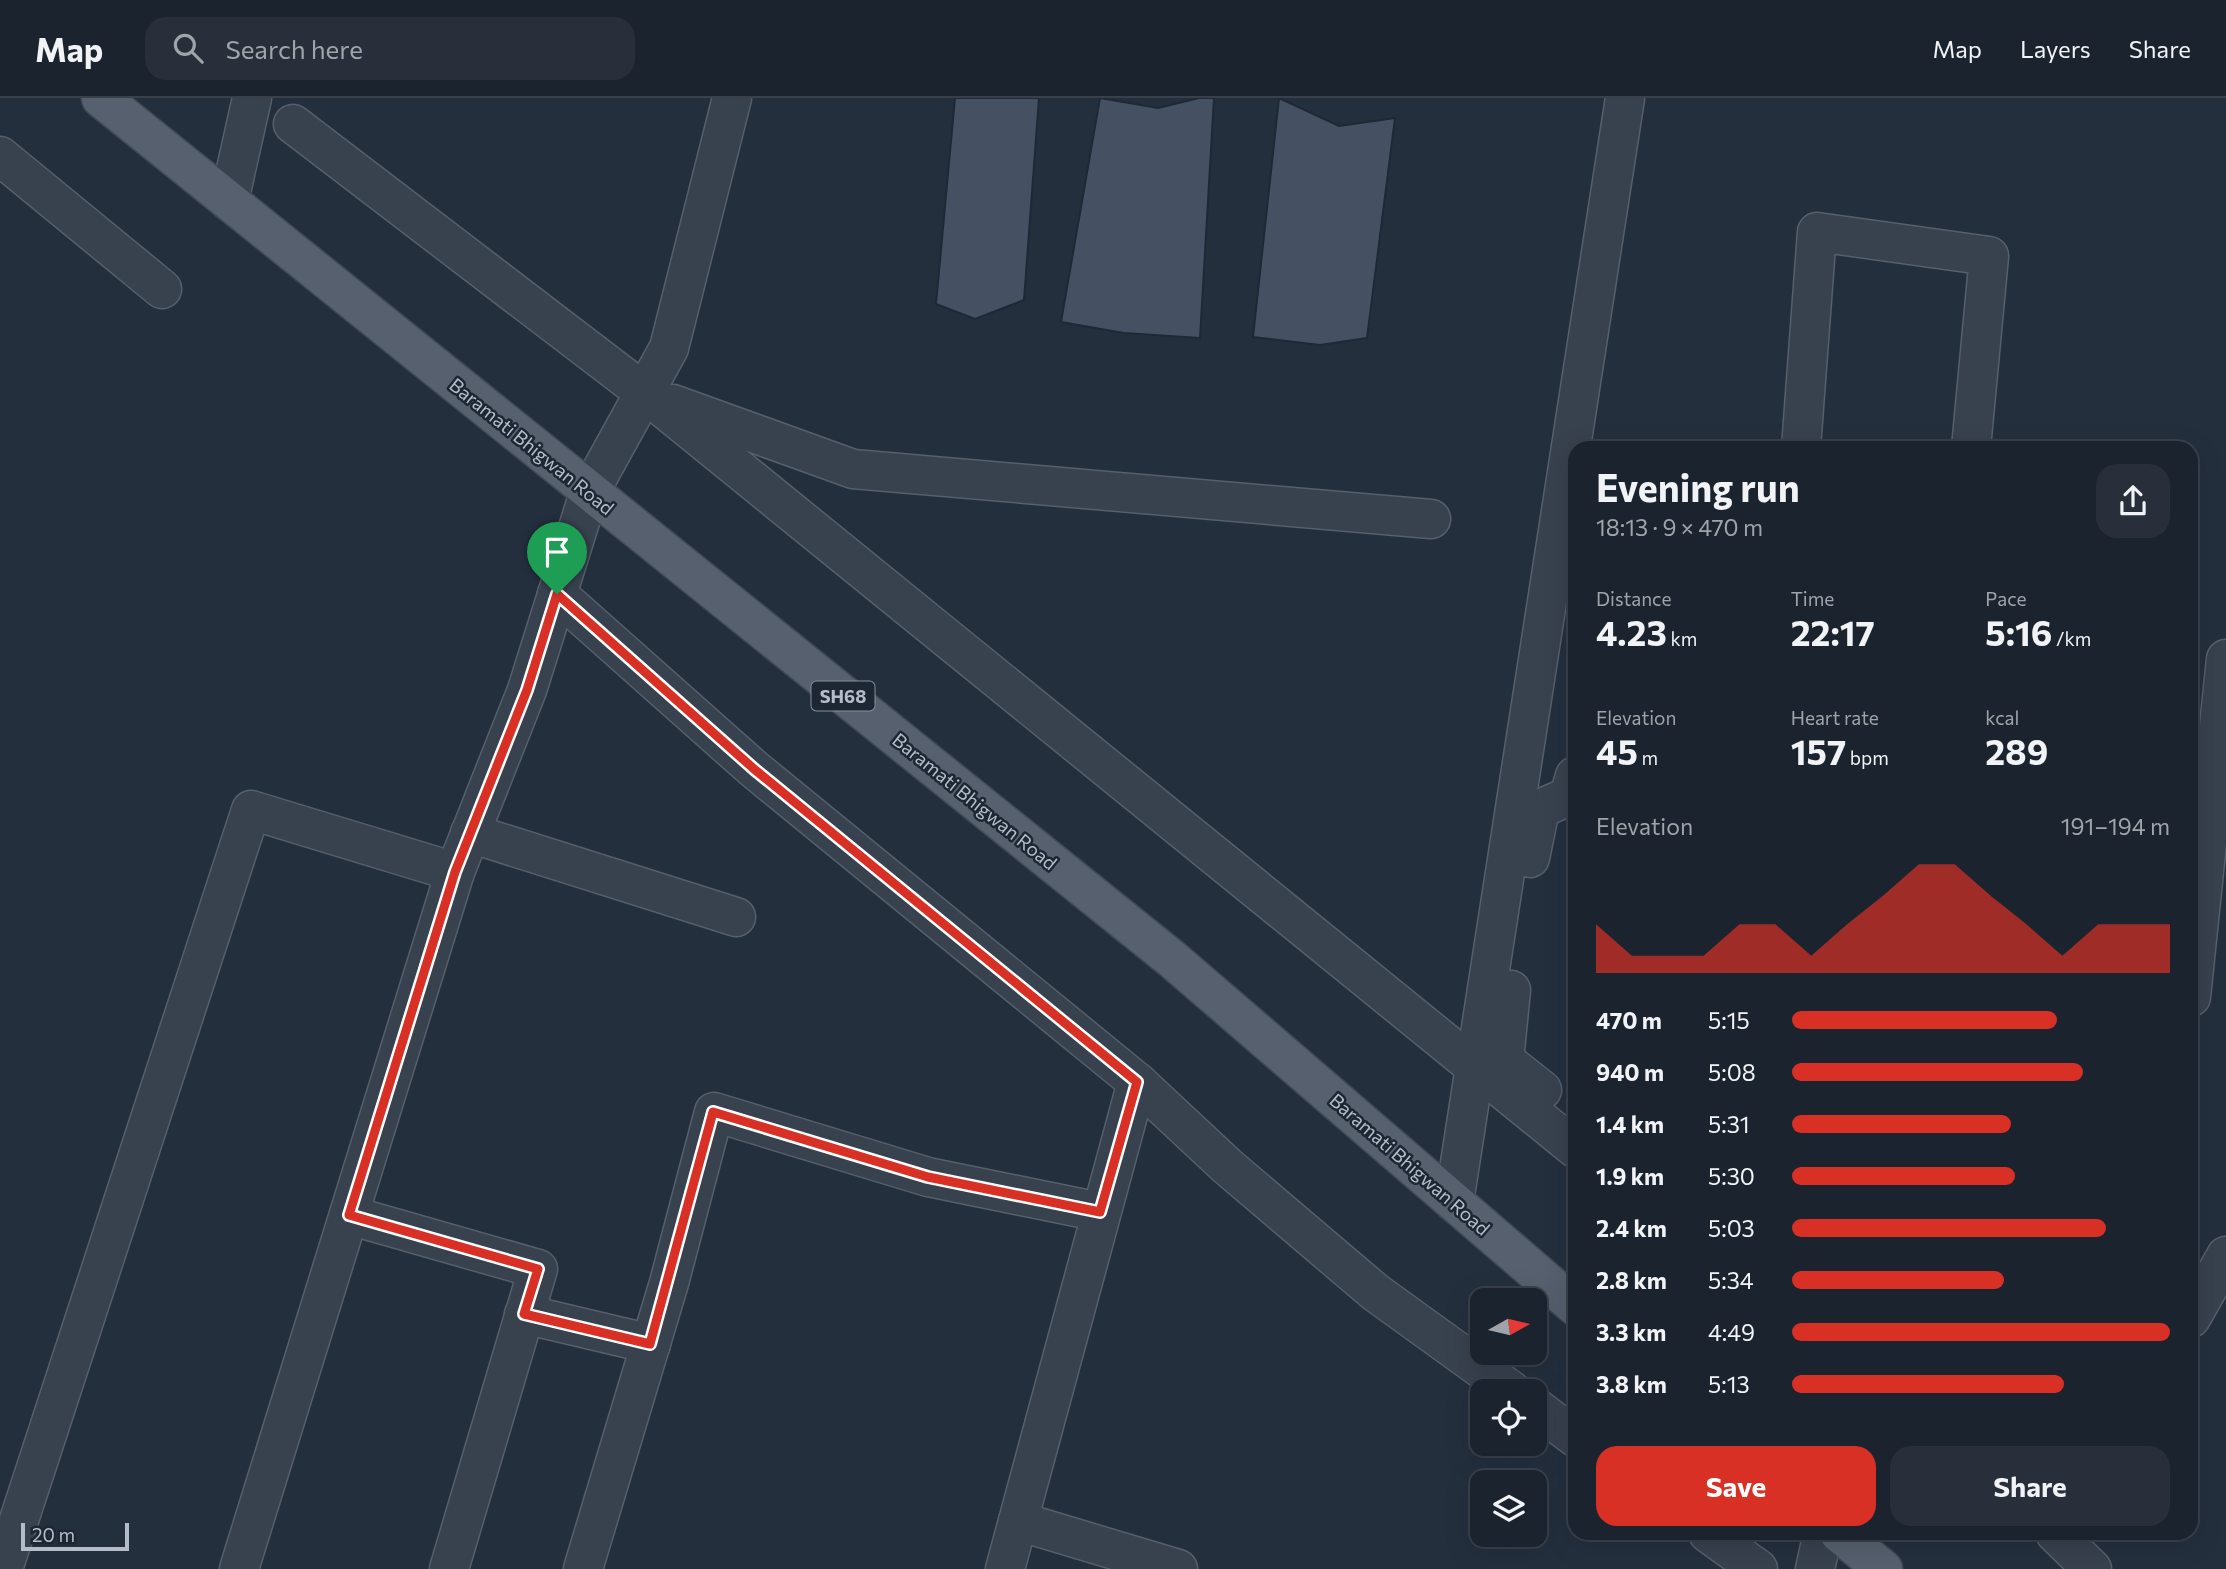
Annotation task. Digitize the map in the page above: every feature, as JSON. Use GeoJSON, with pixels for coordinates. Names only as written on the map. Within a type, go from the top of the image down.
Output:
{"type":"FeatureCollection","features":[{"type":"Feature","properties":{"kind":"main road","name":"Baramati Bhigwan Road"},"geometry":{"type":"LineString","coordinates":[[102,98],[589,493],[1172,959],[1568,1300]]}},
{"type":"Feature","properties":{"kind":"main road"},"geometry":{"type":"LineString","coordinates":[[1848,1540],[1883,1569]]}},
{"type":"Feature","properties":{"kind":"street"},"geometry":{"type":"LineString","coordinates":[[229,201],[253,98]]}},
{"type":"Feature","properties":{"kind":"street"},"geometry":{"type":"LineString","coordinates":[[239,1569],[455,872],[527,690],[589,493],[669,348],[732,98]]}},
{"type":"Feature","properties":{"kind":"street"},"geometry":{"type":"LineString","coordinates":[[1572,441],[1625,98]]}},
{"type":"Feature","properties":{"kind":"street"},"geometry":{"type":"LineString","coordinates":[[293,124],[645,393],[1568,1142]]}},
{"type":"Feature","properties":{"kind":"street"},"geometry":{"type":"LineString","coordinates":[[0,156],[162,289]]}},
{"type":"Feature","properties":{"kind":"street"},"geometry":{"type":"LineString","coordinates":[[1802,441],[1817,232],[1989,256],[1972,441]]}},
{"type":"Feature","properties":{"kind":"street"},"geometry":{"type":"LineString","coordinates":[[645,393],[853,469],[1431,519]]}},
{"type":"Feature","properties":{"kind":"street"},"geometry":{"type":"LineString","coordinates":[[1454,1202],[1568,466]]}},
{"type":"Feature","properties":{"kind":"street"},"geometry":{"type":"LineString","coordinates":[[557,594],[754,769],[1137,1082],[1227,1166],[1376,1292],[1496,1379]]}},
{"type":"Feature","properties":{"kind":"street"},"geometry":{"type":"LineString","coordinates":[[2198,863],[2203,767],[2226,659]]}},
{"type":"Feature","properties":{"kind":"street"},"geometry":{"type":"LineString","coordinates":[[1568,796],[1540,809],[1536,823],[1512,977],[1504,1060],[1568,1110]]}},
{"type":"Feature","properties":{"kind":"street"},"geometry":{"type":"LineString","coordinates":[[3,1569],[251,810],[455,872]]}},
{"type":"Feature","properties":{"kind":"street"},"geometry":{"type":"LineString","coordinates":[[470,834],[736,917]]}},
{"type":"Feature","properties":{"kind":"street"},"geometry":{"type":"LineString","coordinates":[[1005,1569],[1137,1082]]}},
{"type":"Feature","properties":{"kind":"street"},"geometry":{"type":"LineString","coordinates":[[583,1569],[650,1344],[713,1112],[928,1177],[1100,1212]]}},
{"type":"Feature","properties":{"kind":"street"},"geometry":{"type":"LineString","coordinates":[[349,1215],[538,1269],[449,1569]]}},
{"type":"Feature","properties":{"kind":"street"},"geometry":{"type":"LineString","coordinates":[[2198,1306],[2226,1256]]}},
{"type":"Feature","properties":{"kind":"street"},"geometry":{"type":"LineString","coordinates":[[524,1314],[650,1344]]}},
{"type":"Feature","properties":{"kind":"street"},"geometry":{"type":"LineString","coordinates":[[1547,1417],[1568,1432]]}},
{"type":"Feature","properties":{"kind":"street"},"geometry":{"type":"LineString","coordinates":[[1018,1521],[1178,1569]]}},
{"type":"Feature","properties":{"kind":"street"},"geometry":{"type":"LineString","coordinates":[[1718,1540],[1758,1569]]}},
{"type":"Feature","properties":{"kind":"street"},"geometry":{"type":"LineString","coordinates":[[1815,1569],[1821,1540]]}},
{"type":"Feature","properties":{"kind":"street"},"geometry":{"type":"LineString","coordinates":[[2062,1540],[2092,1569]]}},
{"type":"Feature","properties":{"kind":"building"},"geometry":{"type":"Polygon","coordinates":[[[955,98],[1039,98],[1024,300],[975,319],[936,304],[955,98]]]}},
{"type":"Feature","properties":{"kind":"building"},"geometry":{"type":"Polygon","coordinates":[[[1100,98],[1158,108],[1199,98],[1214,98],[1200,338],[1124,333],[1061,322],[1100,98]]]}},
{"type":"Feature","properties":{"kind":"building"},"geometry":{"type":"Polygon","coordinates":[[[1279,98],[1339,126],[1395,118],[1367,338],[1320,345],[1253,337],[1279,98]]]}},
{"type":"Feature","properties":{"kind":"route"},"geometry":{"type":"LineString","coordinates":[[557,594],[754,769],[1137,1082],[1100,1212],[928,1177],[713,1112],[669,1283],[650,1344],[524,1314],[538,1269],[349,1215],[455,872],[527,690],[557,594]]}}]}
